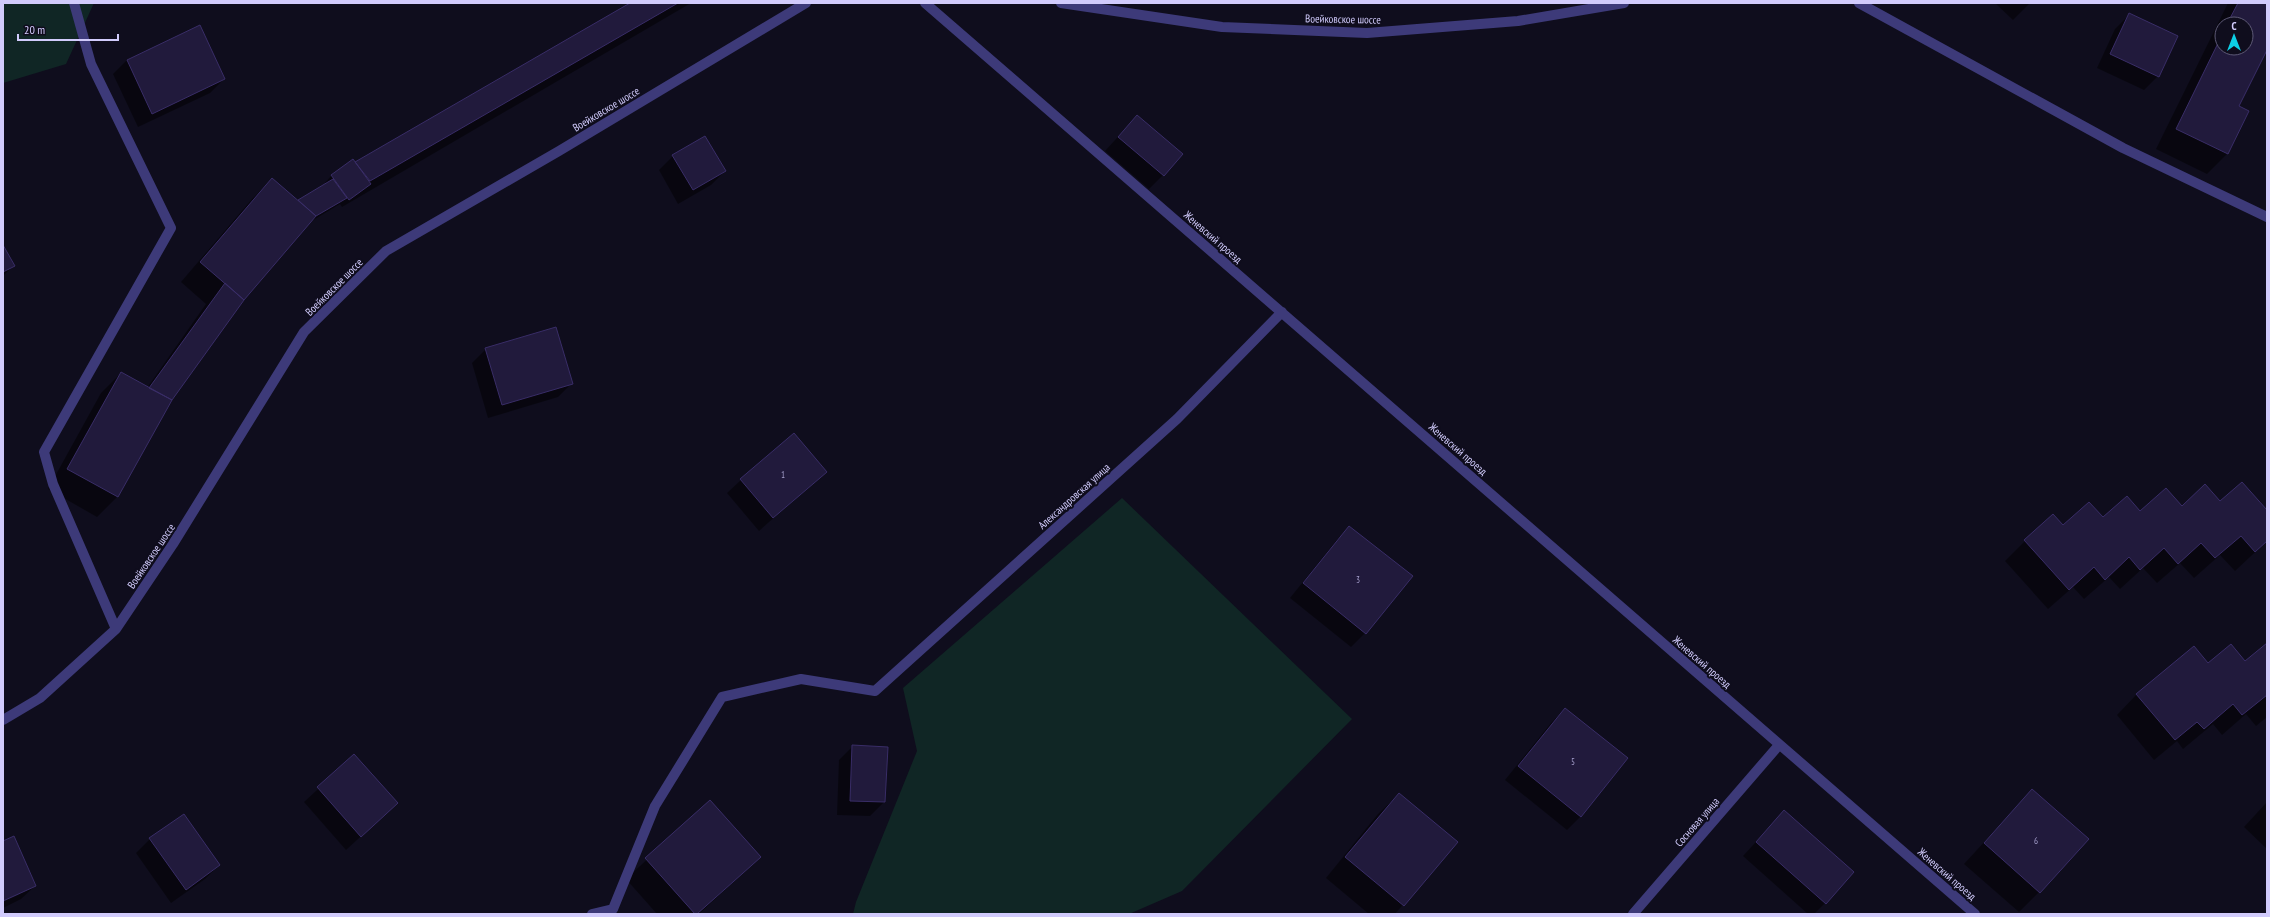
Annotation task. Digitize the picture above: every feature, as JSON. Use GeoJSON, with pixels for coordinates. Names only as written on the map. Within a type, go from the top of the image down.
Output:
{"type":"FeatureCollection","features":[{"type":"Feature","properties":{"kind":"street"},"geometry":{"type":"LineString","coordinates":[[74,3],[90,64],[171,228],[44,452],[53,484],[116,628]]}},
{"type":"Feature","properties":{"kind":"street","name":"Воейковское шоссе"},"geometry":{"type":"LineString","coordinates":[[3,720],[40,698],[116,628],[174,544],[304,332],[386,251],[559,152],[806,3]]}},
{"type":"Feature","properties":{"kind":"street","name":"Женевский проезд"},"geometry":{"type":"LineString","coordinates":[[924,3],[1975,914]]}},
{"type":"Feature","properties":{"kind":"street","name":"Воейковское шоссе"},"geometry":{"type":"LineString","coordinates":[[1061,3],[1222,27],[1367,33],[1518,21],[1624,3]]}},
{"type":"Feature","properties":{"kind":"street"},"geometry":{"type":"LineString","coordinates":[[1859,3],[2123,148],[2267,216]]}},
{"type":"Feature","properties":{"kind":"street","name":"Александровская улица"},"geometry":{"type":"LineString","coordinates":[[592,914],[613,908],[656,806],[722,697],[801,679],[875,692],[1177,419],[1282,312]]}},
{"type":"Feature","properties":{"kind":"street","name":"Сосновая улица"},"geometry":{"type":"LineString","coordinates":[[1633,914],[1779,745]]}},
{"type":"Feature","properties":{"kind":"green space"},"geometry":{"type":"Polygon","coordinates":[[[3,3],[94,3],[66,64],[3,83],[3,3]]]}},
{"type":"Feature","properties":{"kind":"green space"},"geometry":{"type":"Polygon","coordinates":[[[1122,498],[1352,719],[1182,891],[1129,914],[853,914],[856,902],[917,751],[903,688],[1122,498]]]}},
{"type":"Feature","properties":{"kind":"building"},"geometry":{"type":"Polygon","coordinates":[[[630,3],[678,3],[370,181],[355,162],[630,3]]]}},
{"type":"Feature","properties":{"kind":"building"},"geometry":{"type":"Polygon","coordinates":[[[2238,3],[2267,3],[2267,50],[2239,106],[2249,111],[2228,154],[2176,129],[2214,51],[2214,56],[2254,56],[2254,16],[2231,16],[2238,3]]]}},
{"type":"Feature","properties":{"kind":"building"},"geometry":{"type":"Polygon","coordinates":[[[2129,13],[2178,36],[2159,77],[2110,54],[2129,13]]]}},
{"type":"Feature","properties":{"kind":"building"},"geometry":{"type":"Polygon","coordinates":[[[200,25],[225,79],[152,114],[127,60],[200,25]]]}},
{"type":"Feature","properties":{"kind":"building"},"geometry":{"type":"Polygon","coordinates":[[[1137,115],[1183,154],[1164,176],[1118,137],[1137,115]]]}},
{"type":"Feature","properties":{"kind":"building"},"geometry":{"type":"Polygon","coordinates":[[[705,136],[726,171],[693,190],[672,155],[705,136]]]}},
{"type":"Feature","properties":{"kind":"building"},"geometry":{"type":"Polygon","coordinates":[[[353,159],[371,184],[349,200],[331,175],[353,159]]]}},
{"type":"Feature","properties":{"kind":"building"},"geometry":{"type":"Polygon","coordinates":[[[272,178],[316,216],[244,300],[200,262],[272,178]]]}},
{"type":"Feature","properties":{"kind":"building"},"geometry":{"type":"Polygon","coordinates":[[[333,179],[347,198],[316,216],[298,200],[333,179]]]}},
{"type":"Feature","properties":{"kind":"building"},"geometry":{"type":"Polygon","coordinates":[[[3,245],[15,266],[3,272],[3,245]]]}},
{"type":"Feature","properties":{"kind":"building"},"geometry":{"type":"Polygon","coordinates":[[[225,283],[244,300],[172,400],[149,388],[225,283]]]}},
{"type":"Feature","properties":{"kind":"building"},"geometry":{"type":"Polygon","coordinates":[[[556,327],[573,384],[502,405],[485,348],[556,327]]]}},
{"type":"Feature","properties":{"kind":"building"},"geometry":{"type":"Polygon","coordinates":[[[121,372],[172,400],[118,497],[67,469],[121,372]]]}},
{"type":"Feature","properties":{"kind":"building"},"geometry":{"type":"Polygon","coordinates":[[[794,433],[827,472],[773,518],[740,479],[794,433]]]}},
{"type":"Feature","properties":{"kind":"building"},"geometry":{"type":"Polygon","coordinates":[[[2242,482],[2267,510],[2267,541],[2255,552],[2241,536],[2215,558],[2201,543],[2178,564],[2164,548],[2140,570],[2129,557],[2105,580],[2094,567],[2069,590],[2024,540],[2053,514],[2063,525],[2089,502],[2103,517],[2127,496],[2140,511],[2166,488],[2182,506],[2205,484],[2220,501],[2242,482]]]}},
{"type":"Feature","properties":{"kind":"building"},"geometry":{"type":"Polygon","coordinates":[[[1349,526],[1413,576],[1366,634],[1303,583],[1349,526]]]}},
{"type":"Feature","properties":{"kind":"building"},"geometry":{"type":"Polygon","coordinates":[[[2267,643],[2267,695],[2242,715],[2233,704],[2204,729],[2197,722],[2175,740],[2136,694],[2194,646],[2208,663],[2231,644],[2245,661],[2267,643]]]}},
{"type":"Feature","properties":{"kind":"building"},"geometry":{"type":"Polygon","coordinates":[[[1565,708],[1628,758],[1581,817],[1518,766],[1565,708]]]}},
{"type":"Feature","properties":{"kind":"building"},"geometry":{"type":"Polygon","coordinates":[[[852,745],[888,747],[885,802],[850,801],[852,745]]]}},
{"type":"Feature","properties":{"kind":"building"},"geometry":{"type":"Polygon","coordinates":[[[354,754],[398,803],[361,837],[317,787],[354,754]]]}},
{"type":"Feature","properties":{"kind":"building"},"geometry":{"type":"Polygon","coordinates":[[[2032,789],[2089,839],[2040,893],[1984,843],[2032,789]]]}},
{"type":"Feature","properties":{"kind":"building"},"geometry":{"type":"Polygon","coordinates":[[[1399,793],[1458,842],[1404,906],[1345,857],[1399,793]]]}},
{"type":"Feature","properties":{"kind":"building"},"geometry":{"type":"Polygon","coordinates":[[[710,800],[761,857],[697,914],[695,914],[645,858],[710,800]]]}},
{"type":"Feature","properties":{"kind":"building"},"geometry":{"type":"Polygon","coordinates":[[[1784,810],[1854,872],[1826,904],[1756,842],[1784,810]]]}},
{"type":"Feature","properties":{"kind":"building"},"geometry":{"type":"Polygon","coordinates":[[[184,814],[220,865],[186,890],[149,838],[184,814]]]}},
{"type":"Feature","properties":{"kind":"building"},"geometry":{"type":"Polygon","coordinates":[[[14,836],[36,886],[3,901],[3,841],[14,836]]]}}]}
